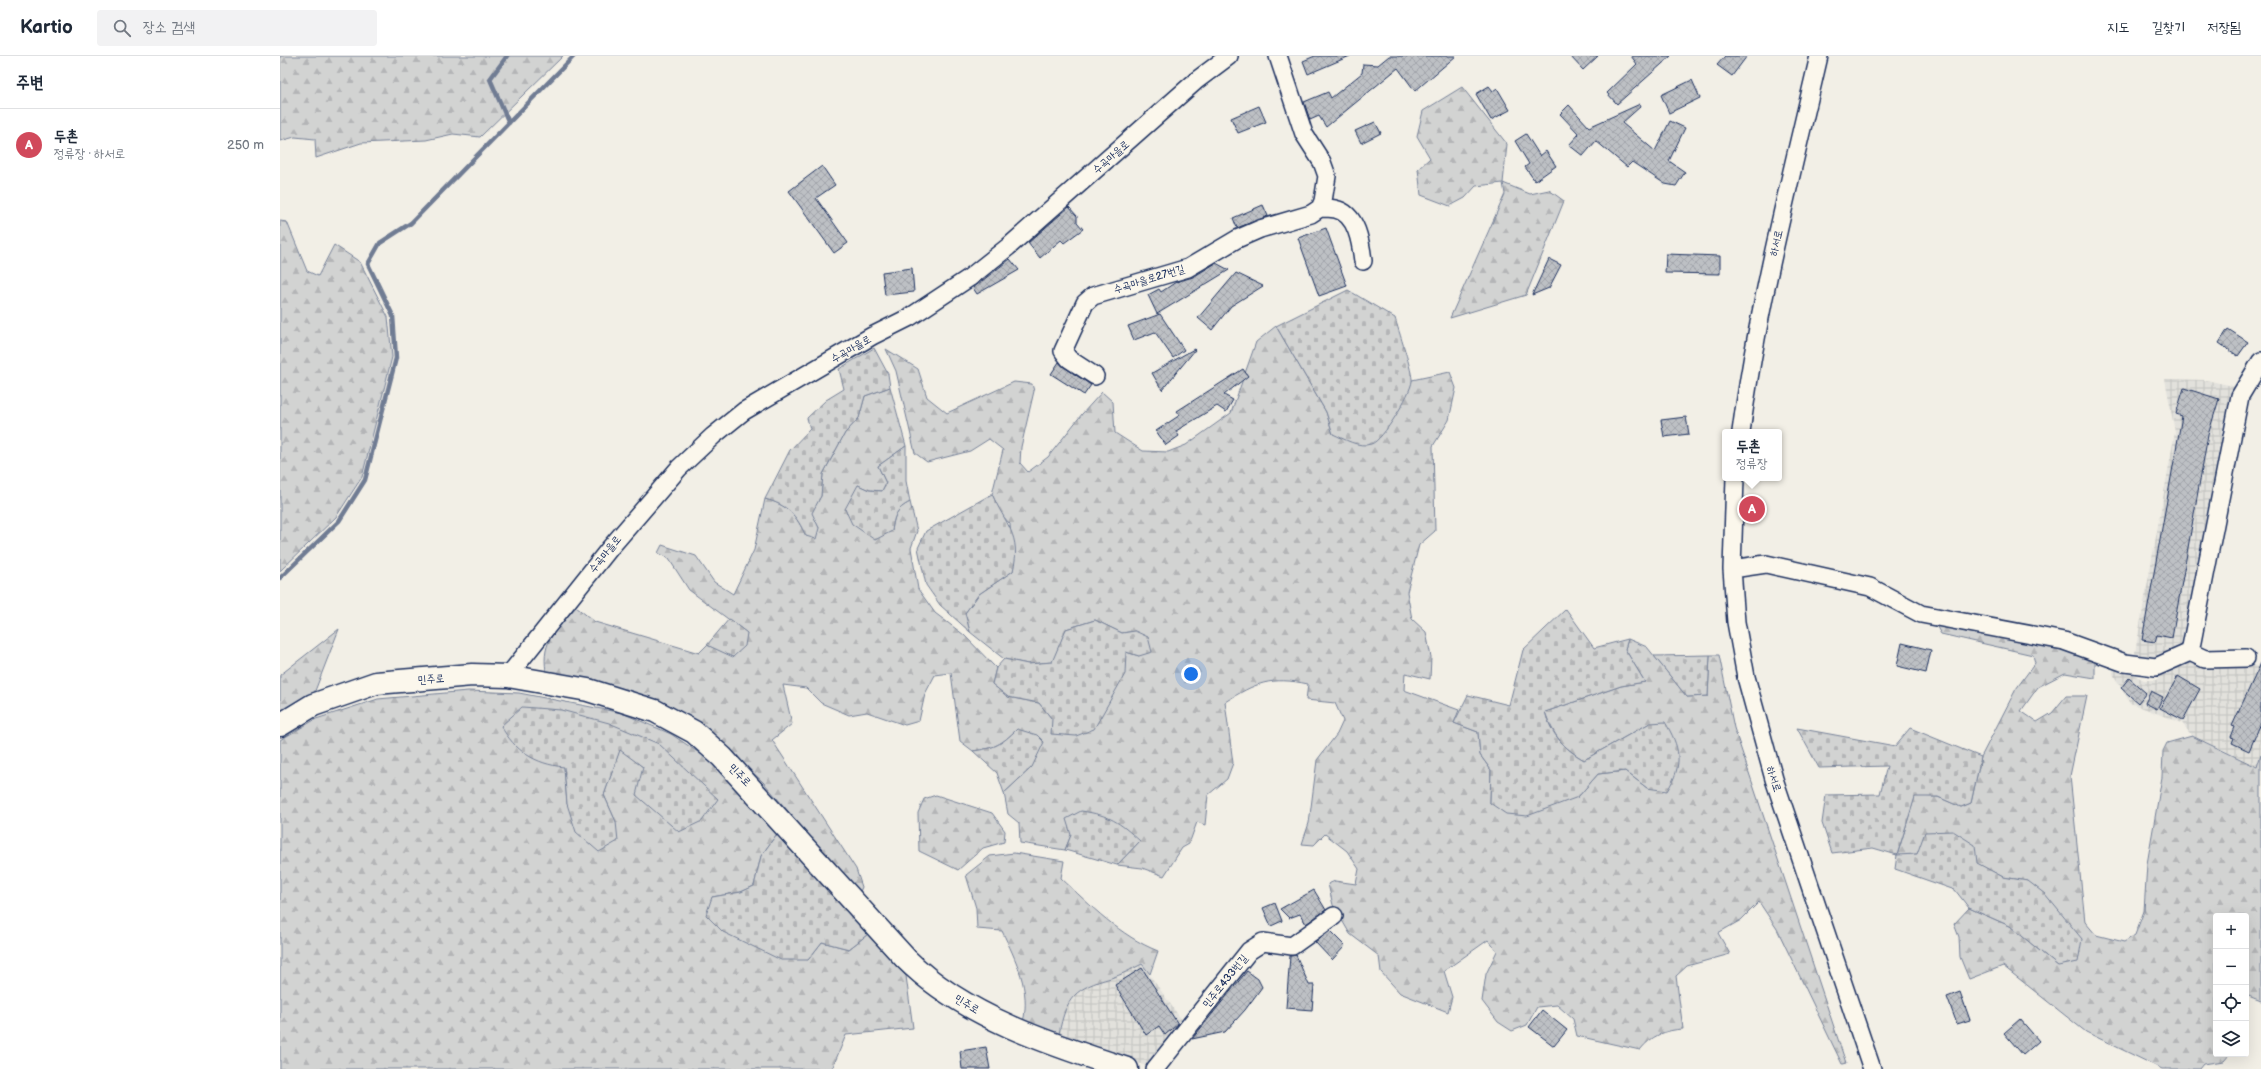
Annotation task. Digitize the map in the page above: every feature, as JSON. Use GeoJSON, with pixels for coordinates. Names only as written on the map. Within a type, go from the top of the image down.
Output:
{"type":"FeatureCollection","features":[{"type":"Feature","properties":{"kind":"main road","name":"민주로"},"geometry":{"type":"LineString","coordinates":[[280,725],[313,705],[376,683],[472,676],[508,676],[588,690],[629,702],[655,712],[694,732],[722,757],[751,786],[906,959],[924,976],[952,996],[993,1019],[1091,1057],[1127,1069]]}},
{"type":"Feature","properties":{"kind":"street","name":"수곡마을로"},"geometry":{"type":"LineString","coordinates":[[508,676],[610,548],[679,468],[713,436],[744,411],[872,336],[910,317],[969,278],[1014,242],[1197,80],[1229,56]]}},
{"type":"Feature","properties":{"kind":"street"},"geometry":{"type":"LineString","coordinates":[[1278,56],[1304,134],[1322,162],[1327,176],[1323,201],[1320,208],[1337,209],[1352,220],[1360,238],[1363,261]]}},
{"type":"Feature","properties":{"kind":"street","name":"하서로"},"geometry":{"type":"LineString","coordinates":[[1741,429],[1750,367],[1766,290],[1819,56]]}},
{"type":"Feature","properties":{"kind":"street","name":"수곡마을로27번길"},"geometry":{"type":"LineString","coordinates":[[1095,376],[1069,359],[1063,351],[1084,303],[1093,296],[1188,268],[1237,239],[1260,229],[1311,214],[1320,208]]}},
{"type":"Feature","properties":{"kind":"street"},"geometry":{"type":"LineString","coordinates":[[2190,652],[2240,396],[2261,361]]}},
{"type":"Feature","properties":{"kind":"street","name":"하서로"},"geometry":{"type":"LineString","coordinates":[[1736,481],[1732,569],[1736,622],[1746,678],[1774,779],[1872,1069]]}},
{"type":"Feature","properties":{"kind":"street"},"geometry":{"type":"LineString","coordinates":[[1732,569],[1766,564],[1870,587],[1921,614],[2064,641],[2125,663],[2156,667],[2190,652]]}},
{"type":"Feature","properties":{"kind":"street"},"geometry":{"type":"LineString","coordinates":[[2190,652],[2204,659],[2246,658]]}},
{"type":"Feature","properties":{"kind":"street","name":"민주로433번길"},"geometry":{"type":"LineString","coordinates":[[1155,1069],[1249,951],[1263,942],[1292,946],[1334,916]]}},
{"type":"Feature","properties":{"kind":"shaded area"},"geometry":{"type":"Polygon","coordinates":[[[2165,379],[2206,380],[2237,387],[2187,648],[2156,661],[2134,658],[2175,432],[2165,379]]]}},
{"type":"Feature","properties":{"kind":"shaded area"},"geometry":{"type":"Polygon","coordinates":[[[2187,661],[2250,663],[2261,669],[2261,754],[2258,767],[2192,736],[2182,723],[2130,703],[2113,674],[2114,665],[2144,680],[2156,680],[2174,663],[2187,661]]]}},
{"type":"Feature","properties":{"kind":"shaded area"},"geometry":{"type":"Polygon","coordinates":[[[1142,964],[1183,1022],[1146,1066],[1059,1034],[1063,1013],[1077,991],[1099,979],[1111,978],[1142,964]]]}},
{"type":"Feature","properties":{"kind":"green space"},"geometry":{"type":"Polygon","coordinates":[[[280,56],[563,56],[480,137],[453,134],[426,140],[361,143],[316,158],[315,139],[295,137],[280,141],[280,56]]]}},
{"type":"Feature","properties":{"kind":"green space"},"geometry":{"type":"Polygon","coordinates":[[[1462,87],[1507,144],[1503,183],[1476,186],[1465,198],[1450,206],[1421,195],[1418,169],[1430,158],[1417,136],[1423,111],[1462,87]]]}},
{"type":"Feature","properties":{"kind":"green space"},"geometry":{"type":"Polygon","coordinates":[[[1503,183],[1530,194],[1549,190],[1564,201],[1526,295],[1450,318],[1505,194],[1503,183]]]}},
{"type":"Feature","properties":{"kind":"green space"},"geometry":{"type":"Polygon","coordinates":[[[280,221],[287,222],[307,271],[318,276],[334,245],[360,262],[388,317],[392,357],[362,477],[336,517],[280,571],[280,221]]]}},
{"type":"Feature","properties":{"kind":"green space"},"geometry":{"type":"Polygon","coordinates":[[[1348,290],[1395,318],[1412,376],[1412,381],[1407,395],[1396,416],[1376,441],[1366,445],[1352,442],[1333,434],[1326,412],[1276,326],[1348,290]]]}},
{"type":"Feature","properties":{"kind":"green space"},"geometry":{"type":"Polygon","coordinates":[[[1276,326],[1326,412],[1333,434],[1400,408],[1412,380],[1450,372],[1456,388],[1449,420],[1433,446],[1435,531],[1419,545],[1407,592],[1412,619],[1426,632],[1431,657],[1430,679],[1405,673],[1404,690],[1459,710],[1454,723],[1478,732],[1480,755],[1491,770],[1490,803],[1578,797],[1598,774],[1625,771],[1647,788],[1650,723],[1584,760],[1564,745],[1555,734],[1545,712],[1621,686],[1645,682],[1625,649],[1628,639],[1647,647],[1687,697],[1708,696],[1710,655],[1719,655],[1734,728],[1846,1063],[1842,1064],[1777,929],[1759,902],[1741,920],[1718,933],[1730,954],[1687,966],[1676,976],[1683,1029],[1664,1032],[1654,1037],[1640,1050],[1577,1036],[1573,1019],[1557,1005],[1537,1007],[1527,1025],[1512,1031],[1498,1022],[1482,1001],[1486,974],[1497,951],[1488,940],[1444,971],[1452,997],[1448,1012],[1400,993],[1381,972],[1379,956],[1350,934],[1333,905],[1328,884],[1335,881],[1356,884],[1359,869],[1347,851],[1325,834],[1314,845],[1302,844],[1309,823],[1317,760],[1337,734],[1343,721],[1335,703],[1306,700],[1308,684],[1273,681],[1245,690],[1225,702],[1233,763],[1227,779],[1208,795],[1205,825],[1197,822],[1189,844],[1182,848],[1164,876],[1142,868],[1117,865],[1140,841],[1071,835],[1065,850],[1020,843],[1019,823],[1008,814],[1004,793],[1032,767],[1017,729],[1002,742],[987,749],[973,751],[960,741],[951,673],[935,675],[925,694],[919,721],[905,725],[867,712],[849,715],[821,703],[806,688],[783,685],[792,724],[772,740],[856,869],[862,887],[859,894],[764,783],[703,726],[635,695],[546,671],[545,660],[548,643],[557,629],[576,607],[595,622],[699,653],[707,645],[733,656],[747,633],[689,590],[669,559],[658,553],[662,545],[696,556],[714,582],[733,594],[754,550],[765,499],[780,504],[790,512],[799,522],[806,536],[819,528],[811,513],[821,496],[823,474],[845,433],[859,418],[865,396],[890,387],[906,446],[878,466],[886,483],[882,491],[869,490],[858,485],[892,531],[896,514],[902,507],[910,502],[917,531],[911,548],[918,589],[935,613],[964,635],[996,668],[992,684],[1008,697],[1039,703],[1052,719],[1126,652],[1139,656],[1135,631],[1122,633],[1095,620],[1066,629],[1053,662],[1028,664],[1004,659],[970,632],[965,613],[979,594],[1013,571],[1010,524],[1001,514],[992,494],[1003,450],[989,439],[970,451],[927,462],[915,453],[896,371],[886,349],[918,369],[927,397],[947,413],[1014,382],[1032,384],[1034,391],[1021,447],[1020,463],[1028,472],[1048,457],[1082,414],[1102,392],[1113,402],[1115,433],[1143,451],[1168,452],[1186,445],[1231,413],[1256,342],[1276,326]]]}},
{"type":"Feature","properties":{"kind":"green space"},"geometry":{"type":"Polygon","coordinates":[[[874,348],[888,374],[890,387],[865,396],[859,418],[845,433],[823,474],[821,496],[812,513],[819,528],[816,539],[806,536],[799,522],[790,512],[780,504],[765,499],[790,450],[810,429],[807,418],[826,400],[844,389],[839,369],[874,348]]]}},
{"type":"Feature","properties":{"kind":"green space"},"geometry":{"type":"Polygon","coordinates":[[[906,446],[906,481],[910,502],[902,507],[896,514],[892,531],[875,540],[852,524],[845,509],[858,485],[869,490],[882,491],[886,483],[878,466],[906,446]]]}},
{"type":"Feature","properties":{"kind":"green space"},"geometry":{"type":"Polygon","coordinates":[[[992,494],[1011,530],[1014,539],[1015,559],[1013,571],[979,594],[965,613],[970,632],[940,605],[926,585],[918,548],[926,531],[992,494]]]}},
{"type":"Feature","properties":{"kind":"green space"},"geometry":{"type":"Polygon","coordinates":[[[1566,609],[1594,648],[1628,639],[1625,649],[1645,682],[1621,686],[1545,712],[1551,727],[1559,740],[1570,751],[1584,760],[1650,723],[1665,722],[1677,748],[1678,764],[1676,772],[1667,791],[1647,788],[1625,771],[1598,774],[1578,797],[1527,816],[1506,814],[1490,803],[1491,770],[1480,755],[1478,732],[1454,723],[1468,695],[1509,705],[1523,650],[1566,609]]]}},
{"type":"Feature","properties":{"kind":"green space"},"geometry":{"type":"Polygon","coordinates":[[[729,619],[747,633],[745,646],[733,657],[707,645],[729,619]]]}},
{"type":"Feature","properties":{"kind":"green space"},"geometry":{"type":"Polygon","coordinates":[[[1095,620],[1122,633],[1135,631],[1148,637],[1152,652],[1139,656],[1126,652],[1125,674],[1094,729],[1076,736],[1051,734],[1052,719],[1039,703],[1008,697],[992,684],[996,668],[1004,659],[1028,664],[1052,662],[1066,629],[1095,620]]]}},
{"type":"Feature","properties":{"kind":"green space"},"geometry":{"type":"Polygon","coordinates":[[[1934,622],[2043,644],[2095,659],[2095,678],[2065,673],[2038,687],[2021,711],[2037,722],[2052,713],[2066,696],[2087,696],[2070,776],[2085,922],[2096,935],[2124,942],[2135,935],[2144,911],[2147,864],[2162,777],[2163,751],[2167,743],[2192,736],[2257,767],[2261,754],[2261,1001],[2249,996],[2249,913],[2213,913],[2213,1057],[2227,1057],[2224,1061],[2203,1064],[2199,1069],[2162,1069],[2086,1032],[2003,966],[1969,979],[1960,957],[1959,937],[1954,924],[1969,908],[2010,926],[2058,966],[2028,881],[2003,877],[1976,863],[1917,854],[1897,856],[1915,796],[1938,797],[1961,807],[1971,803],[1981,757],[2016,689],[2035,663],[2033,655],[1941,634],[1934,622]]]}},
{"type":"Feature","properties":{"kind":"green space"},"geometry":{"type":"Polygon","coordinates":[[[339,629],[313,696],[280,715],[280,675],[339,629]]]}},
{"type":"Feature","properties":{"kind":"green space"},"geometry":{"type":"Polygon","coordinates":[[[1710,655],[1708,696],[1687,697],[1654,656],[1710,655]]]}},
{"type":"Feature","properties":{"kind":"green space"},"geometry":{"type":"Polygon","coordinates":[[[468,691],[519,693],[622,713],[671,734],[717,765],[779,831],[761,856],[754,886],[741,892],[712,897],[808,960],[822,942],[849,949],[868,934],[906,976],[913,1028],[846,1035],[832,1069],[280,1069],[280,740],[316,719],[378,699],[468,691]],[[609,723],[564,767],[567,804],[616,822],[604,795],[620,749],[643,767],[702,821],[609,723]]]}},
{"type":"Feature","properties":{"kind":"green space"},"geometry":{"type":"Polygon","coordinates":[[[522,707],[561,710],[609,723],[659,744],[718,799],[702,821],[679,832],[636,795],[643,767],[620,750],[604,795],[616,822],[618,841],[599,852],[576,832],[567,804],[564,767],[544,763],[527,755],[513,743],[501,726],[522,707]]]}},
{"type":"Feature","properties":{"kind":"green space"},"geometry":{"type":"Polygon","coordinates":[[[1797,728],[1895,746],[1910,728],[1981,757],[1971,803],[1961,807],[1938,797],[1915,797],[1897,855],[1873,848],[1832,853],[1822,823],[1826,795],[1880,794],[1887,766],[1819,768],[1797,728]]]}},
{"type":"Feature","properties":{"kind":"green space"},"geometry":{"type":"Polygon","coordinates":[[[1017,729],[1037,735],[1044,742],[1032,767],[1004,793],[997,773],[973,751],[987,749],[997,745],[1017,729]]]}},
{"type":"Feature","properties":{"kind":"green space"},"geometry":{"type":"Polygon","coordinates":[[[936,795],[992,813],[1005,831],[1004,842],[983,848],[958,870],[919,851],[918,813],[924,799],[936,795]]]}},
{"type":"Feature","properties":{"kind":"green space"},"geometry":{"type":"Polygon","coordinates":[[[1081,811],[1114,820],[1140,841],[1117,865],[1065,850],[1071,835],[1066,819],[1081,811]]]}},
{"type":"Feature","properties":{"kind":"green space"},"geometry":{"type":"Polygon","coordinates":[[[779,831],[868,934],[849,949],[822,942],[808,960],[781,960],[723,932],[706,915],[712,897],[741,892],[754,886],[761,856],[779,831]]]}},
{"type":"Feature","properties":{"kind":"green space"},"geometry":{"type":"Polygon","coordinates":[[[1953,831],[1975,845],[1977,863],[2003,877],[2028,881],[2045,894],[2082,939],[2078,962],[2058,966],[2010,926],[1969,908],[1955,890],[1895,869],[1897,855],[1917,854],[1925,832],[1953,831]]]}},
{"type":"Feature","properties":{"kind":"green space"},"geometry":{"type":"Polygon","coordinates":[[[1014,853],[1064,861],[1061,878],[1119,929],[1144,945],[1158,951],[1150,974],[1142,964],[1081,990],[1074,996],[1065,1011],[1059,1034],[1023,1022],[1025,1010],[1024,987],[1017,964],[1002,931],[977,929],[976,908],[966,875],[990,856],[1014,853]]]}},
{"type":"Feature","properties":{"kind":"building"},"geometry":{"type":"Polygon","coordinates":[[[1315,56],[1350,56],[1308,74],[1303,61],[1315,56]]]}},
{"type":"Feature","properties":{"kind":"building"},"geometry":{"type":"Polygon","coordinates":[[[1389,56],[1456,56],[1415,91],[1398,68],[1326,127],[1319,116],[1310,120],[1304,102],[1328,92],[1331,98],[1362,73],[1363,64],[1378,65],[1389,56]]]}},
{"type":"Feature","properties":{"kind":"building"},"geometry":{"type":"Polygon","coordinates":[[[1570,56],[1598,56],[1583,70],[1570,56]]]}},
{"type":"Feature","properties":{"kind":"building"},"geometry":{"type":"Polygon","coordinates":[[[1631,56],[1671,56],[1617,104],[1607,93],[1637,64],[1631,56]]]}},
{"type":"Feature","properties":{"kind":"building"},"geometry":{"type":"Polygon","coordinates":[[[1725,56],[1747,56],[1732,76],[1717,65],[1725,56]]]}},
{"type":"Feature","properties":{"kind":"building"},"geometry":{"type":"Polygon","coordinates":[[[1692,80],[1700,98],[1669,113],[1661,95],[1692,80]]]}},
{"type":"Feature","properties":{"kind":"building"},"geometry":{"type":"Polygon","coordinates":[[[1489,86],[1493,91],[1497,88],[1510,110],[1491,120],[1476,94],[1489,86]]]}},
{"type":"Feature","properties":{"kind":"building"},"geometry":{"type":"Polygon","coordinates":[[[1640,104],[1641,106],[1622,123],[1655,151],[1670,121],[1685,128],[1669,161],[1685,172],[1676,186],[1665,184],[1632,162],[1627,167],[1596,141],[1583,156],[1569,145],[1579,134],[1560,114],[1569,105],[1589,127],[1640,104]]]}},
{"type":"Feature","properties":{"kind":"building"},"geometry":{"type":"Polygon","coordinates":[[[1259,106],[1266,122],[1238,133],[1231,118],[1259,106]]]}},
{"type":"Feature","properties":{"kind":"building"},"geometry":{"type":"Polygon","coordinates":[[[1375,122],[1381,133],[1361,143],[1355,131],[1375,122]]]}},
{"type":"Feature","properties":{"kind":"building"},"geometry":{"type":"Polygon","coordinates":[[[1526,134],[1540,156],[1546,151],[1556,166],[1535,181],[1525,167],[1529,164],[1515,141],[1526,134]]]}},
{"type":"Feature","properties":{"kind":"building"},"geometry":{"type":"Polygon","coordinates":[[[822,166],[835,185],[816,198],[848,243],[834,253],[789,191],[822,166]]]}},
{"type":"Feature","properties":{"kind":"building"},"geometry":{"type":"Polygon","coordinates":[[[1263,205],[1268,216],[1237,228],[1233,218],[1263,205]]]}},
{"type":"Feature","properties":{"kind":"building"},"geometry":{"type":"Polygon","coordinates":[[[1069,207],[1077,216],[1077,222],[1083,229],[1064,243],[1061,240],[1040,258],[1028,243],[1069,207]]]}},
{"type":"Feature","properties":{"kind":"building"},"geometry":{"type":"Polygon","coordinates":[[[1326,228],[1347,286],[1319,296],[1298,238],[1326,228]]]}},
{"type":"Feature","properties":{"kind":"building"},"geometry":{"type":"Polygon","coordinates":[[[1666,254],[1720,256],[1720,274],[1665,273],[1666,254]]]}},
{"type":"Feature","properties":{"kind":"building"},"geometry":{"type":"Polygon","coordinates":[[[1010,259],[1019,270],[977,294],[973,288],[1010,259]]]}},
{"type":"Feature","properties":{"kind":"building"},"geometry":{"type":"Polygon","coordinates":[[[1549,259],[1561,265],[1549,288],[1532,295],[1549,259]]]}},
{"type":"Feature","properties":{"kind":"building"},"geometry":{"type":"Polygon","coordinates":[[[1216,263],[1229,270],[1157,314],[1148,295],[1159,289],[1161,292],[1176,282],[1193,277],[1216,263]]]}},
{"type":"Feature","properties":{"kind":"building"},"geometry":{"type":"Polygon","coordinates":[[[912,268],[914,292],[885,295],[882,272],[912,268]]]}},
{"type":"Feature","properties":{"kind":"building"},"geometry":{"type":"Polygon","coordinates":[[[1236,273],[1263,286],[1231,306],[1212,330],[1198,318],[1236,273]]]}},
{"type":"Feature","properties":{"kind":"building"},"geometry":{"type":"Polygon","coordinates":[[[1160,314],[1184,350],[1173,358],[1155,332],[1134,340],[1128,326],[1160,314]]]}},
{"type":"Feature","properties":{"kind":"building"},"geometry":{"type":"Polygon","coordinates":[[[2228,329],[2248,342],[2238,356],[2219,343],[2228,329]]]}},
{"type":"Feature","properties":{"kind":"building"},"geometry":{"type":"Polygon","coordinates":[[[1194,349],[1195,350],[1162,390],[1152,373],[1194,349]]]}},
{"type":"Feature","properties":{"kind":"building"},"geometry":{"type":"Polygon","coordinates":[[[1059,362],[1091,385],[1084,395],[1051,374],[1059,362]]]}},
{"type":"Feature","properties":{"kind":"building"},"geometry":{"type":"Polygon","coordinates":[[[1243,369],[1248,376],[1224,395],[1233,400],[1226,412],[1217,406],[1176,431],[1179,436],[1166,445],[1156,431],[1180,415],[1177,411],[1243,369]]]}},
{"type":"Feature","properties":{"kind":"building"},"geometry":{"type":"Polygon","coordinates":[[[2184,388],[2219,399],[2208,435],[2172,638],[2157,635],[2155,642],[2142,640],[2182,416],[2176,414],[2184,388]]]}},
{"type":"Feature","properties":{"kind":"building"},"geometry":{"type":"Polygon","coordinates":[[[1686,417],[1689,434],[1664,437],[1661,420],[1686,417]]]}},
{"type":"Feature","properties":{"kind":"building"},"geometry":{"type":"Polygon","coordinates":[[[1902,643],[1931,650],[1926,673],[1897,666],[1902,643]]]}},
{"type":"Feature","properties":{"kind":"building"},"geometry":{"type":"Polygon","coordinates":[[[2261,663],[2261,723],[2249,751],[2232,743],[2234,738],[2231,737],[2235,727],[2232,726],[2261,663]]]}},
{"type":"Feature","properties":{"kind":"building"},"geometry":{"type":"Polygon","coordinates":[[[2178,676],[2200,689],[2183,720],[2160,708],[2178,676]]]}},
{"type":"Feature","properties":{"kind":"building"},"geometry":{"type":"Polygon","coordinates":[[[2129,678],[2146,693],[2138,703],[2121,688],[2129,678]]]}},
{"type":"Feature","properties":{"kind":"building"},"geometry":{"type":"Polygon","coordinates":[[[2151,691],[2163,697],[2157,709],[2145,703],[2151,691]]]}},
{"type":"Feature","properties":{"kind":"building"},"geometry":{"type":"Polygon","coordinates":[[[1314,890],[1326,910],[1306,924],[1300,914],[1289,918],[1280,909],[1314,890]]]}},
{"type":"Feature","properties":{"kind":"building"},"geometry":{"type":"Polygon","coordinates":[[[1275,903],[1282,921],[1271,926],[1263,908],[1275,903]]]}},
{"type":"Feature","properties":{"kind":"building"},"geometry":{"type":"Polygon","coordinates":[[[1330,931],[1345,946],[1332,960],[1315,942],[1330,931]]]}},
{"type":"Feature","properties":{"kind":"building"},"geometry":{"type":"Polygon","coordinates":[[[1296,955],[1309,985],[1314,985],[1312,1010],[1286,1008],[1290,956],[1296,955]]]}},
{"type":"Feature","properties":{"kind":"building"},"geometry":{"type":"Polygon","coordinates":[[[1142,968],[1178,1024],[1165,1035],[1159,1026],[1146,1035],[1115,985],[1142,968]]]}},
{"type":"Feature","properties":{"kind":"building"},"geometry":{"type":"Polygon","coordinates":[[[1247,971],[1258,979],[1262,987],[1245,1010],[1225,1032],[1192,1039],[1247,971]]]}},
{"type":"Feature","properties":{"kind":"building"},"geometry":{"type":"Polygon","coordinates":[[[1960,992],[1970,1020],[1957,1024],[1947,997],[1960,992]]]}},
{"type":"Feature","properties":{"kind":"building"},"geometry":{"type":"Polygon","coordinates":[[[1542,1010],[1567,1030],[1554,1046],[1529,1027],[1542,1010]]]}},
{"type":"Feature","properties":{"kind":"building"},"geometry":{"type":"Polygon","coordinates":[[[2020,1019],[2039,1041],[2023,1055],[2004,1033],[2020,1019]]]}},
{"type":"Feature","properties":{"kind":"building"},"geometry":{"type":"Polygon","coordinates":[[[986,1047],[990,1069],[962,1069],[960,1051],[986,1047]]]}},
{"type":"Feature","properties":{"kind":"waterway"},"geometry":{"type":"LineString","coordinates":[[507,56],[490,79],[509,123]]}},
{"type":"Feature","properties":{"kind":"waterway"},"geometry":{"type":"LineString","coordinates":[[280,578],[339,521],[365,480],[396,358],[393,316],[368,264],[380,243],[411,223],[574,56]]}},
{"type":"Feature","properties":{"kind":"place","name":"두촌"},"geometry":{"type":"Point","coordinates":[1752,509]}}]}
